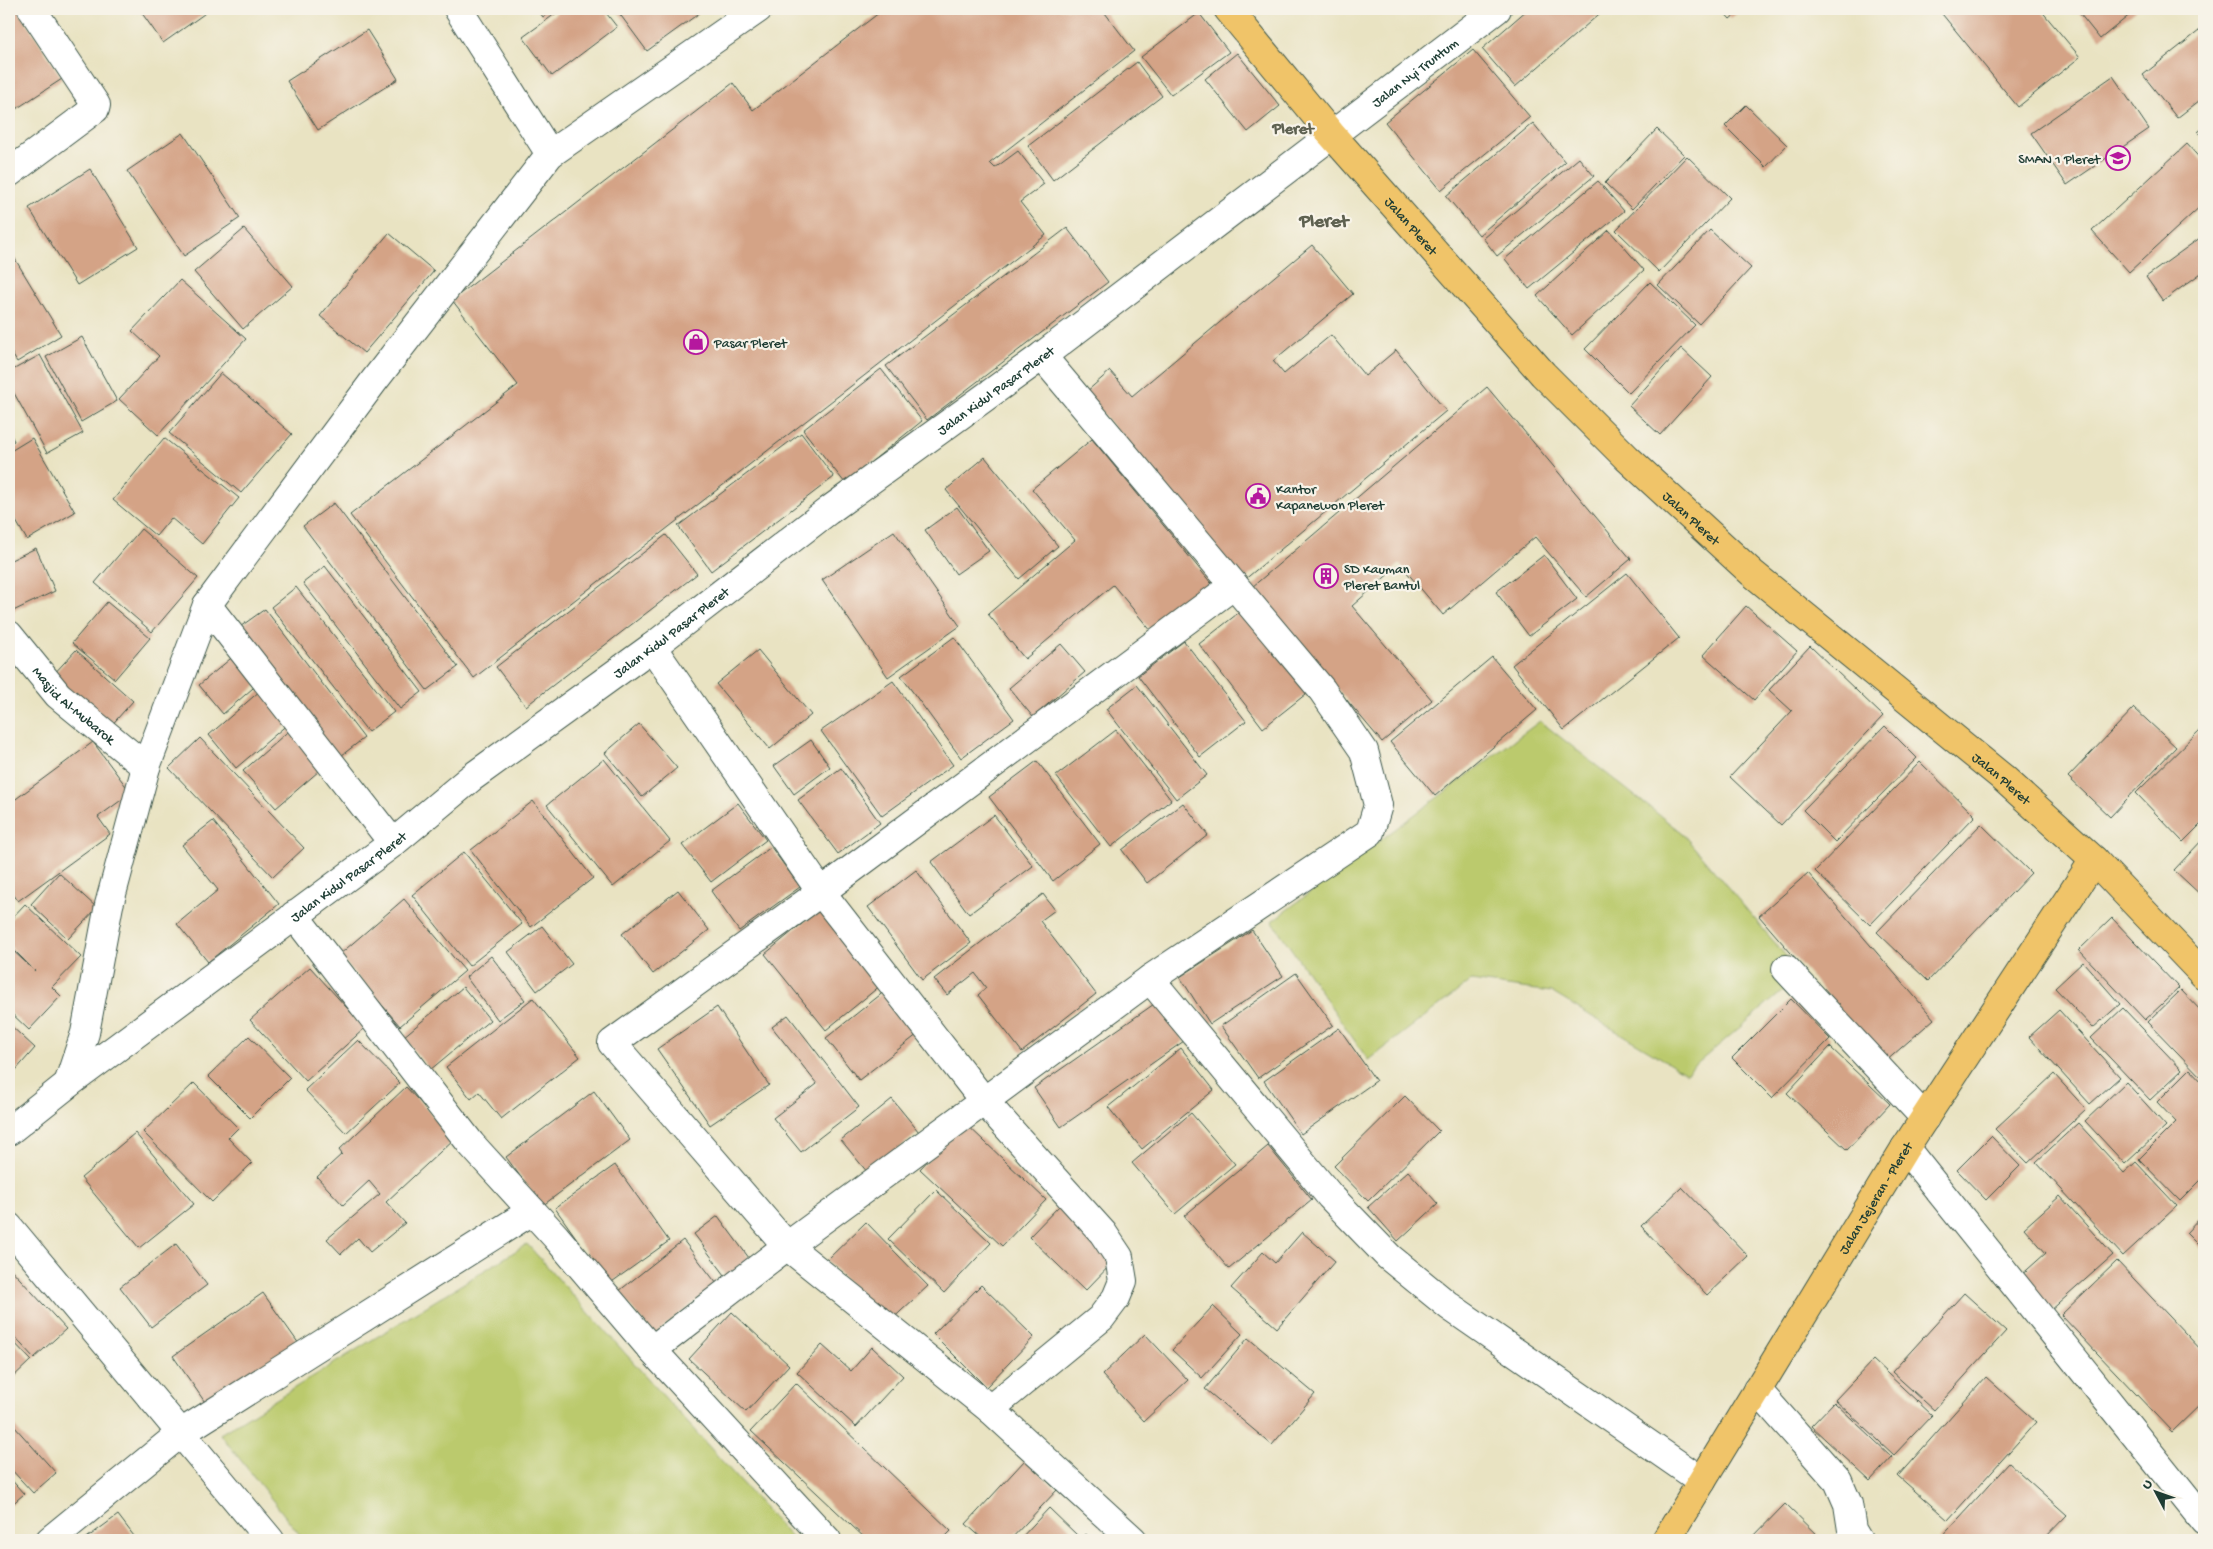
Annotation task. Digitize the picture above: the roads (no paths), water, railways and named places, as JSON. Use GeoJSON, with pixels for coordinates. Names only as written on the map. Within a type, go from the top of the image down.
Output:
{"type":"FeatureCollection","features":[{"type":"Feature","properties":{"kind":"main road","name":"Jalan Pleret"},"geometry":{"type":"LineString","coordinates":[[1228,9],[1331,134],[1543,374],[1627,458],[1752,572],[2002,777],[2094,860],[2204,976]]}},
{"type":"Feature","properties":{"kind":"main road","name":"Jalan Jejeran - Pleret"},"geometry":{"type":"LineString","coordinates":[[1666,1540],[1905,1148],[2094,860]]}},
{"type":"Feature","properties":{"kind":"street"},"geometry":{"type":"LineString","coordinates":[[9,173],[95,109],[96,105],[32,9]]}},
{"type":"Feature","properties":{"kind":"street"},"geometry":{"type":"LineString","coordinates":[[458,9],[550,154]]}},
{"type":"Feature","properties":{"kind":"street"},"geometry":{"type":"LineString","coordinates":[[68,1084],[85,1032],[110,906],[146,767],[207,605],[374,381],[550,154],[758,9]]}},
{"type":"Feature","properties":{"kind":"street","name":"Jalan Nyi Truntum"},"geometry":{"type":"LineString","coordinates":[[1331,134],[1498,9]]}},
{"type":"Feature","properties":{"kind":"street","name":"Jalan Kidul Pasar Pleret"},"geometry":{"type":"LineString","coordinates":[[9,1131],[68,1084],[393,843],[471,778],[652,648],[828,511],[1042,356],[1331,134]]}},
{"type":"Feature","properties":{"kind":"street"},"geometry":{"type":"LineString","coordinates":[[652,1350],[787,1246],[1150,979],[1370,832],[1378,805],[1364,752],[1322,690],[1042,356]]}},
{"type":"Feature","properties":{"kind":"street"},"geometry":{"type":"LineString","coordinates":[[1133,1540],[990,1409],[787,1246],[612,1043],[821,892],[1234,585]]}},
{"type":"Feature","properties":{"kind":"street"},"geometry":{"type":"LineString","coordinates":[[207,605],[393,843]]}},
{"type":"Feature","properties":{"kind":"street","name":"Masjid Al-Mubarok"},"geometry":{"type":"LineString","coordinates":[[9,635],[58,695],[146,767]]}},
{"type":"Feature","properties":{"kind":"street"},"geometry":{"type":"LineString","coordinates":[[652,648],[821,892],[984,1101],[1103,1233],[1119,1257],[1123,1281],[1116,1298],[1101,1318],[990,1409]]}},
{"type":"Feature","properties":{"kind":"street"},"geometry":{"type":"LineString","coordinates":[[294,915],[471,1144],[532,1210],[652,1350],[827,1540]]}},
{"type":"Feature","properties":{"kind":"street"},"geometry":{"type":"LineString","coordinates":[[1786,968],[1925,1118]]}},
{"type":"Feature","properties":{"kind":"street"},"geometry":{"type":"LineString","coordinates":[[1150,979],[1330,1196],[1389,1257],[1449,1306],[1702,1481]]}},
{"type":"Feature","properties":{"kind":"street"},"geometry":{"type":"LineString","coordinates":[[1905,1148],[2204,1521]]}},
{"type":"Feature","properties":{"kind":"street"},"geometry":{"type":"LineString","coordinates":[[50,1540],[181,1433],[532,1210]]}},
{"type":"Feature","properties":{"kind":"street"},"geometry":{"type":"LineString","coordinates":[[9,1227],[270,1540]]}},
{"type":"Feature","properties":{"kind":"street"},"geometry":{"type":"LineString","coordinates":[[1757,1390],[1838,1481],[1848,1504],[1852,1530],[1858,1540]]}},
{"type":"Feature","properties":{"kind":"place","name":"SMAN 1 Pleret"},"geometry":{"type":"Point","coordinates":[2118,158]}},
{"type":"Feature","properties":{"kind":"place","name":"Pasar Pleret"},"geometry":{"type":"Point","coordinates":[696,342]}},
{"type":"Feature","properties":{"kind":"place","name":"Kantor Kapanewon Pleret"},"geometry":{"type":"Point","coordinates":[1258,496]}},
{"type":"Feature","properties":{"kind":"place","name":"SD Kauman Pleret Bantul"},"geometry":{"type":"Point","coordinates":[1326,576]}},
{"type":"Feature","properties":{"kind":"district","name":"Pleret"},"geometry":{"type":"Point","coordinates":[1293,127]}},
{"type":"Feature","properties":{"kind":"district","name":"Pleret"},"geometry":{"type":"Point","coordinates":[1324,219]}}]}
